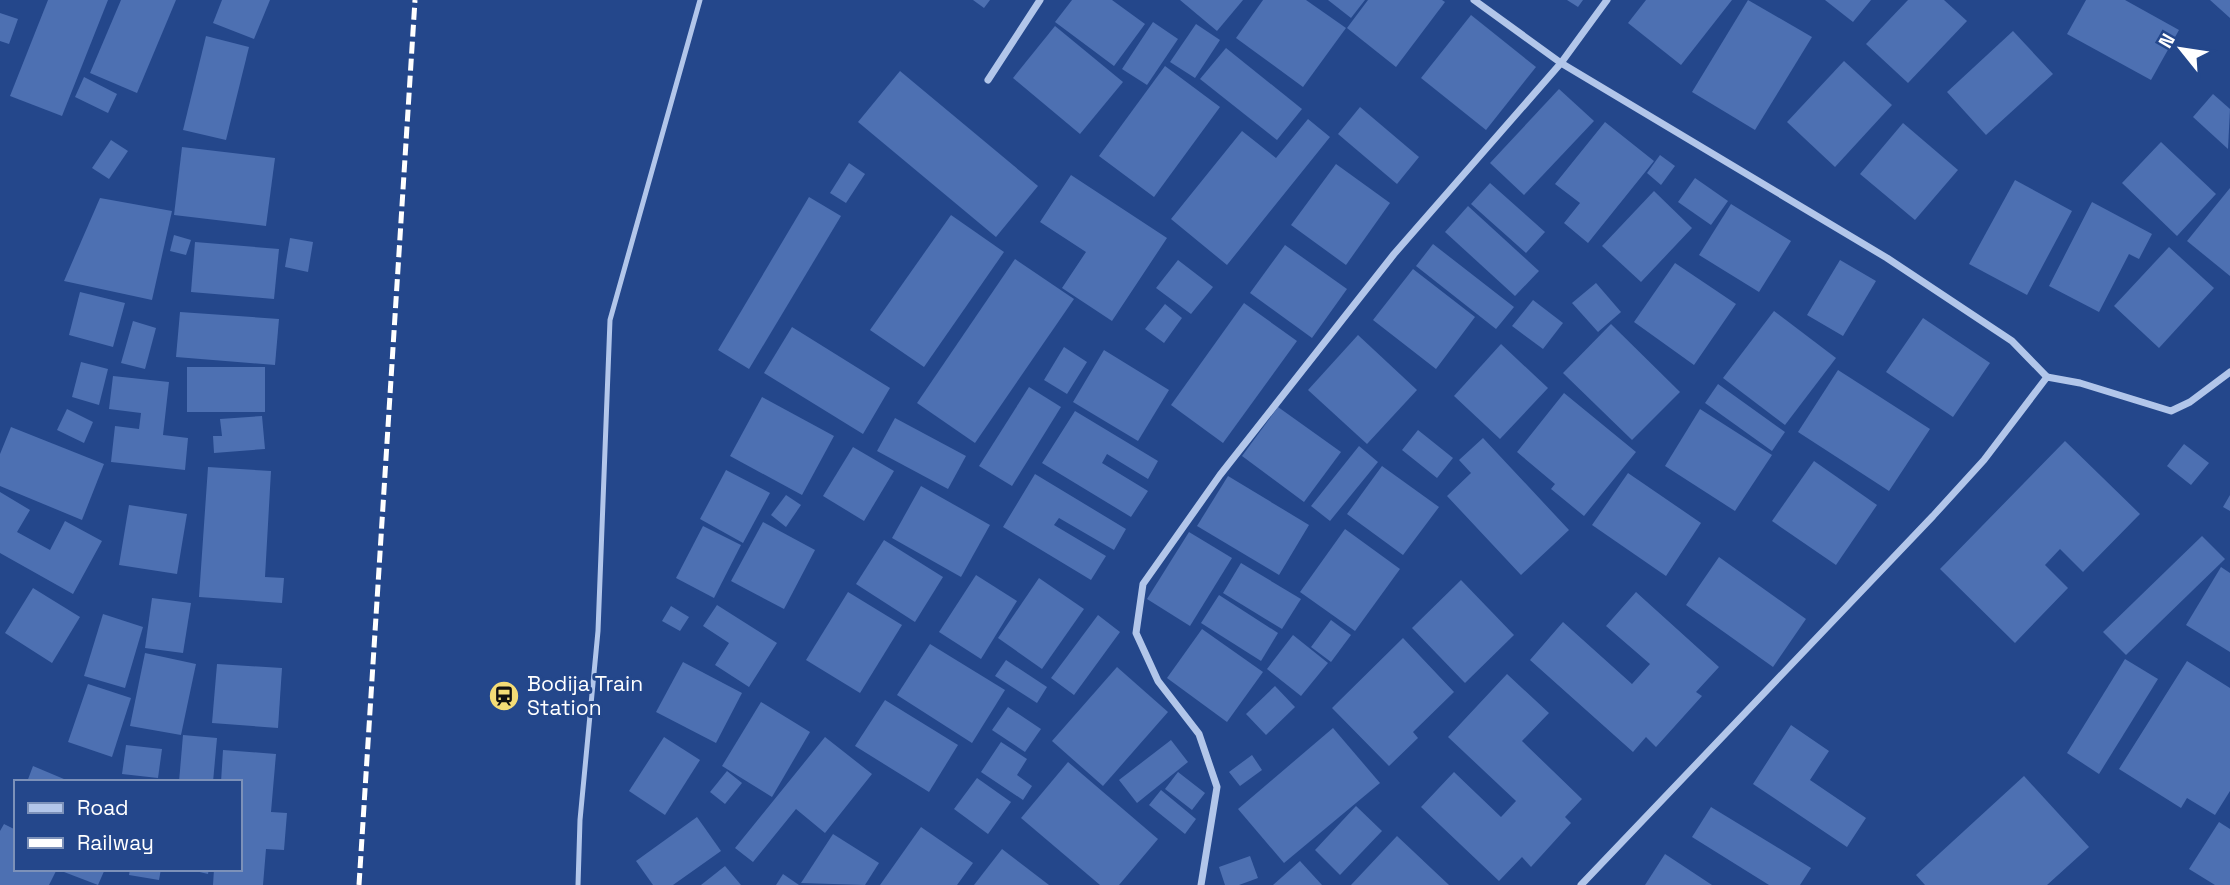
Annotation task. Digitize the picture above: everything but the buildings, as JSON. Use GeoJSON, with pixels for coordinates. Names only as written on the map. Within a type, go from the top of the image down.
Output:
{"type":"FeatureCollection","features":[{"type":"Feature","properties":{"kind":"street"},"geometry":{"type":"LineString","coordinates":[[988,80],[1040,0]]}},
{"type":"Feature","properties":{"kind":"street"},"geometry":{"type":"LineString","coordinates":[[1474,0],[1561,63],[1887,258],[2012,341],[2047,377],[2080,383],[2171,411],[2190,402],[2230,372]]}},
{"type":"Feature","properties":{"kind":"street"},"geometry":{"type":"LineString","coordinates":[[1201,885],[1217,787],[1199,734],[1158,681],[1136,633],[1143,584],[1220,475],[1394,254],[1561,63],[1607,0]]}},
{"type":"Feature","properties":{"kind":"street"},"geometry":{"type":"LineString","coordinates":[[1581,885],[1933,516],[1984,460],[2047,377]]}},
{"type":"Feature","properties":{"kind":"lane"},"geometry":{"type":"LineString","coordinates":[[578,885],[580,820],[597,631],[610,320],[700,0]]}},
{"type":"Feature","properties":{"kind":"railway"},"geometry":{"type":"LineString","coordinates":[[359,885],[415,0]]}},
{"type":"Feature","properties":{"kind":"place","name":"Bodija Train Station"},"geometry":{"type":"Point","coordinates":[504,696]}}]}
